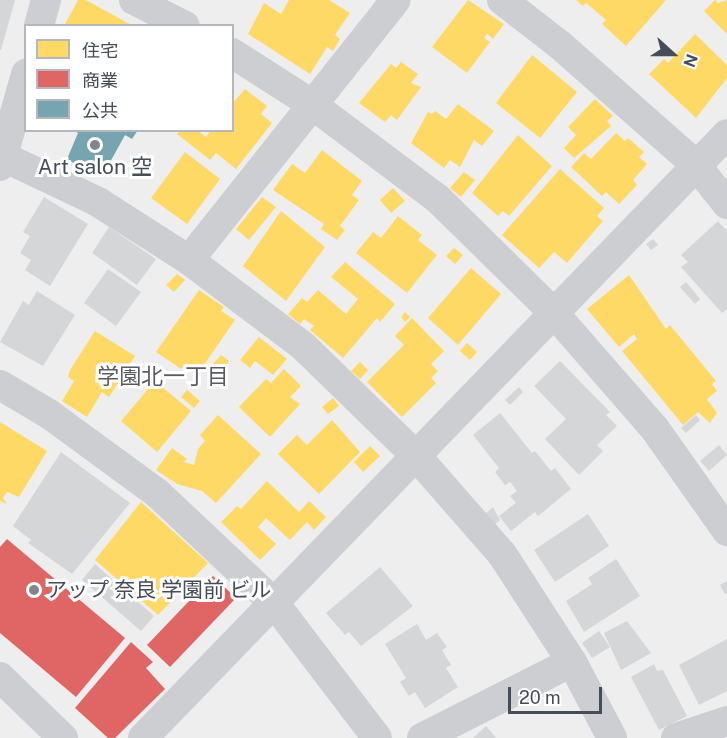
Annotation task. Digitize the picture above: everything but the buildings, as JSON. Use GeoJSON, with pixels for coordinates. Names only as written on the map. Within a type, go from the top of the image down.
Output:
{"type":"FeatureCollection","features":[{"type":"Feature","properties":{"kind":"street"},"geometry":{"type":"LineString","coordinates":[[40,24],[46,0]]}},
{"type":"Feature","properties":{"kind":"street"},"geometry":{"type":"LineString","coordinates":[[134,0],[181,24]]}},
{"type":"Feature","properties":{"kind":"street"},"geometry":{"type":"LineString","coordinates":[[189,260],[310,103],[396,0]]}},
{"type":"Feature","properties":{"kind":"street"},"geometry":{"type":"LineString","coordinates":[[502,0],[560,45],[696,165],[727,204]]}},
{"type":"Feature","properties":{"kind":"street"},"geometry":{"type":"LineString","coordinates":[[234,54],[310,103],[438,199],[553,312],[655,429],[727,531]]}},
{"type":"Feature","properties":{"kind":"street"},"geometry":{"type":"LineString","coordinates":[[24,81],[1,159],[98,202],[189,260],[302,345],[417,457],[502,554],[572,662],[612,738]]}},
{"type":"Feature","properties":{"kind":"street"},"geometry":{"type":"LineString","coordinates":[[143,738],[727,134]]}},
{"type":"Feature","properties":{"kind":"street"},"geometry":{"type":"LineString","coordinates":[[0,385],[49,414],[157,493],[274,604],[377,738]]}},
{"type":"Feature","properties":{"kind":"street"},"geometry":{"type":"LineString","coordinates":[[422,738],[572,662]]}},
{"type":"Feature","properties":{"kind":"street"},"geometry":{"type":"LineString","coordinates":[[0,677],[63,738]]}},
{"type":"Feature","properties":{"kind":"street"},"geometry":{"type":"LineString","coordinates":[[676,738],[727,721]]}},
{"type":"Feature","properties":{"kind":"place","name":"Art salon 空"},"geometry":{"type":"Point","coordinates":[95,145]}},
{"type":"Feature","properties":{"kind":"place","name":"アップ 奈良 学園前 ビル"},"geometry":{"type":"Point","coordinates":[34,590]}},
{"type":"Feature","properties":{"kind":"district","name":"学園北一丁目"},"geometry":{"type":"Point","coordinates":[163,377]}}]}
